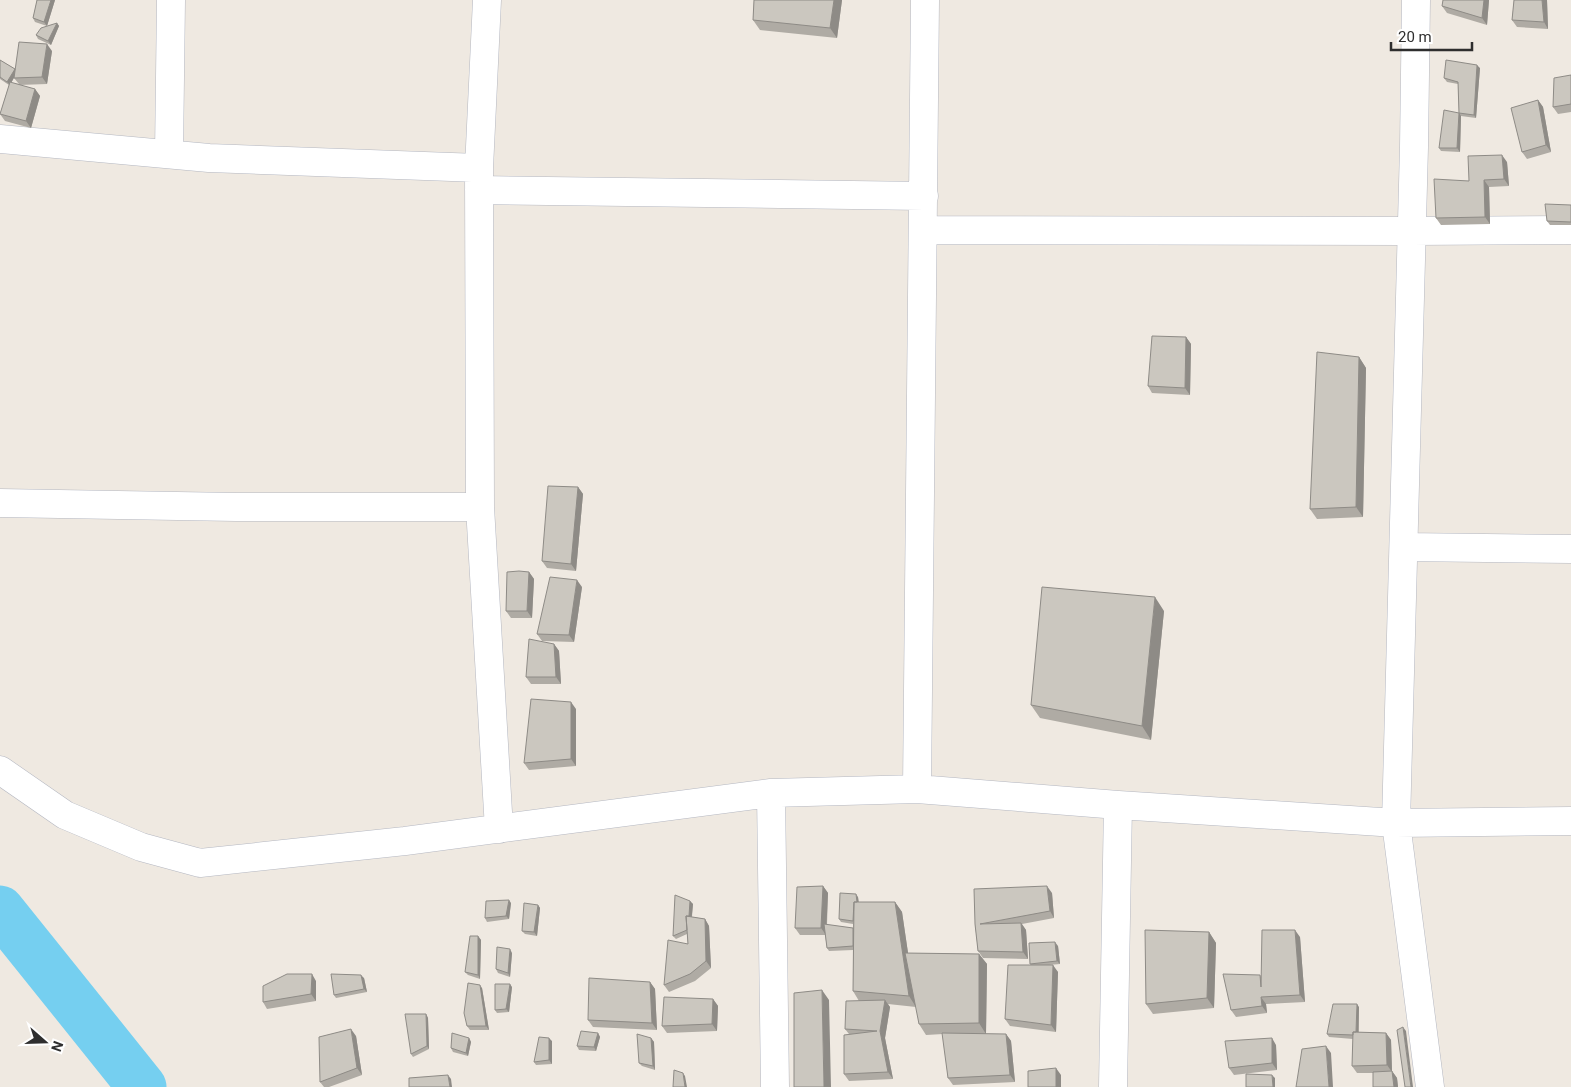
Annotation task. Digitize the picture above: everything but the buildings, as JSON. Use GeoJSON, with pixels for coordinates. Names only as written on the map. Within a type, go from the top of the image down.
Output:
{"type":"FeatureCollection","features":[{"type":"Feature","properties":{"kind":"street"},"geometry":{"type":"LineString","coordinates":[[169,154],[171,0]]}},
{"type":"Feature","properties":{"kind":"street"},"geometry":{"type":"LineString","coordinates":[[487,0],[479,179],[480,508],[499,829]]}},
{"type":"Feature","properties":{"kind":"street"},"geometry":{"type":"LineString","coordinates":[[917,789],[925,0]]}},
{"type":"Feature","properties":{"kind":"street"},"geometry":{"type":"LineString","coordinates":[[1416,0],[1412,231],[1396,823],[1430,1087]]}},
{"type":"Feature","properties":{"kind":"street"},"geometry":{"type":"LineString","coordinates":[[0,139],[209,158],[479,179],[924,196]]}},
{"type":"Feature","properties":{"kind":"street"},"geometry":{"type":"LineString","coordinates":[[924,230],[1571,230]]}},
{"type":"Feature","properties":{"kind":"street"},"geometry":{"type":"LineString","coordinates":[[0,503],[236,507],[480,508]]}},
{"type":"Feature","properties":{"kind":"street"},"geometry":{"type":"LineString","coordinates":[[1404,547],[1571,549]]}},
{"type":"Feature","properties":{"kind":"street"},"geometry":{"type":"LineString","coordinates":[[0,770],[65,815],[141,847],[200,863],[405,841],[771,793],[917,789],[1118,805],[1396,823],[1571,821]]}},
{"type":"Feature","properties":{"kind":"street"},"geometry":{"type":"LineString","coordinates":[[771,793],[774,1087]]}},
{"type":"Feature","properties":{"kind":"street"},"geometry":{"type":"LineString","coordinates":[[1113,1087],[1118,805]]}},
{"type":"Feature","properties":{"kind":"waterway"},"geometry":{"type":"LineString","coordinates":[[0,910],[142,1087]]}}]}
